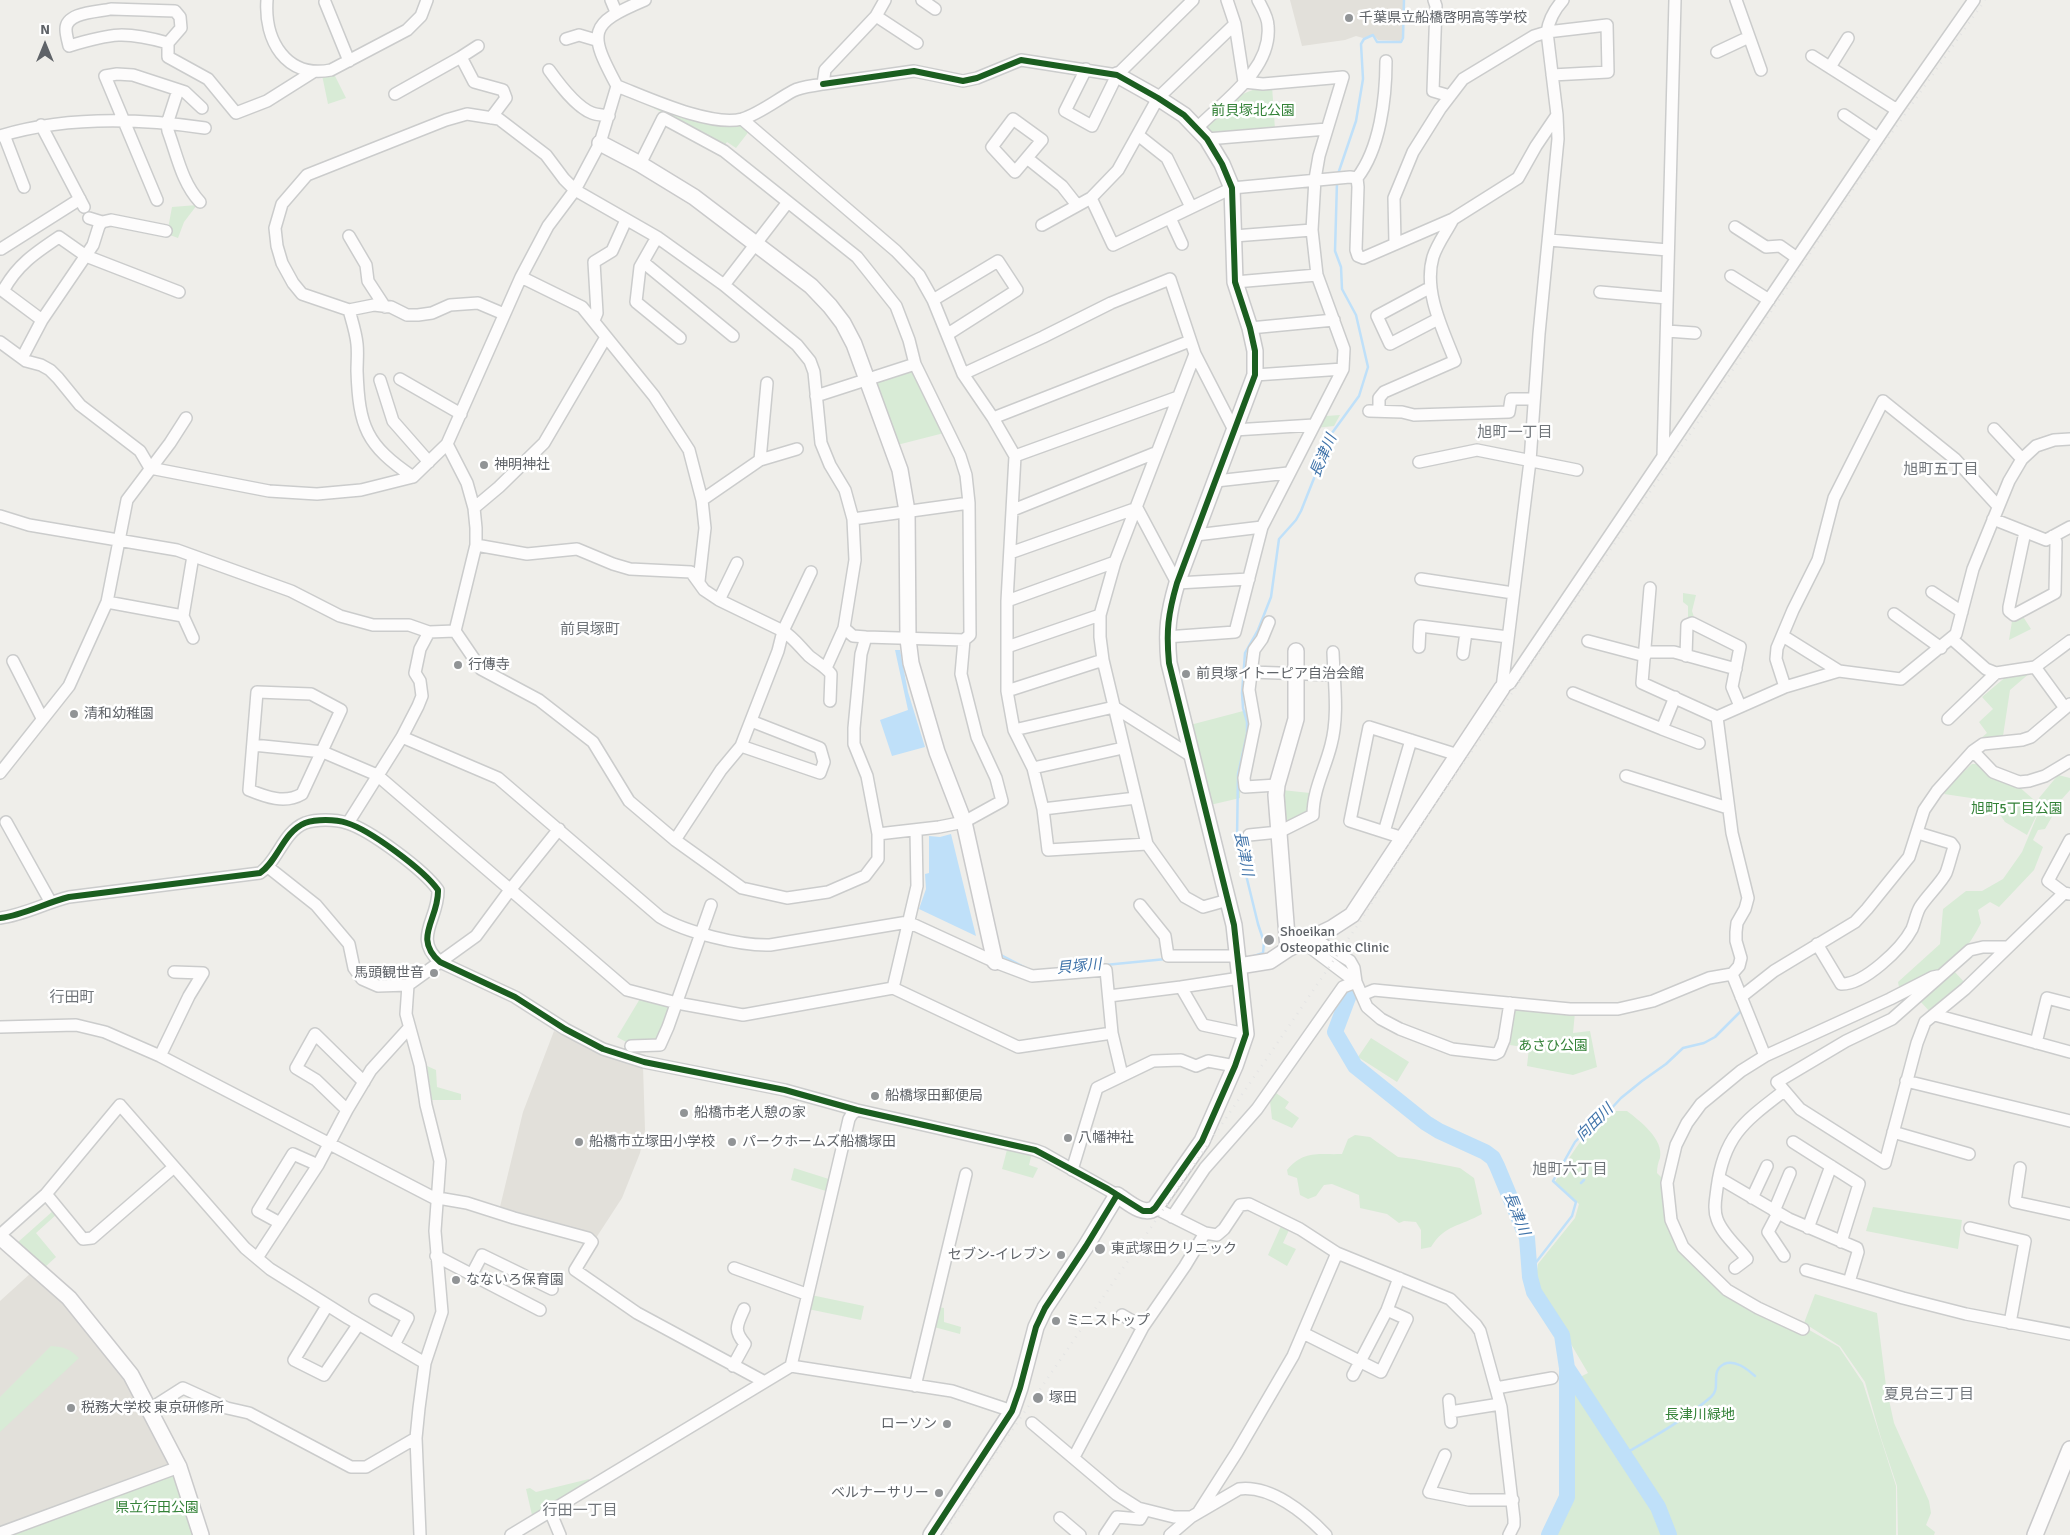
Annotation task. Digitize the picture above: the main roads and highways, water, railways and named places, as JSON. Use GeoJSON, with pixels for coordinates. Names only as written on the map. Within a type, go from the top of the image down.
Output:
{"type":"FeatureCollection","features":[{"type":"Feature","properties":{"kind":"water"},"geometry":{"type":"Polygon","coordinates":[[[895,650],[900,650],[908,692],[925,747],[892,756],[880,720],[908,710],[895,650]]]}},
{"type":"Feature","properties":{"kind":"water"},"geometry":{"type":"Polygon","coordinates":[[[951,834],[976,936],[919,909],[926,889],[925,874],[929,873],[929,836],[940,837],[951,834]]]}},
{"type":"Feature","properties":{"kind":"waterway","name":"長津川"},"geometry":{"type":"LineString","coordinates":[[1338,174],[1356,121],[1363,79],[1361,44],[1364,39],[1373,35],[1377,42],[1401,42],[1403,38],[1404,0]]}},
{"type":"Feature","properties":{"kind":"waterway","name":"長津川"},"geometry":{"type":"LineString","coordinates":[[1254,956],[1263,953],[1264,942],[1237,838],[1238,774],[1247,734],[1242,693],[1245,653],[1258,630],[1271,597],[1279,539],[1296,520],[1301,511],[1332,433],[1359,396],[1368,367],[1356,315],[1342,289],[1341,267],[1335,251],[1337,182]]}},
{"type":"Feature","properties":{"kind":"waterway","name":"貝塚川"},"geometry":{"type":"LineString","coordinates":[[999,954],[1028,969]]}},
{"type":"Feature","properties":{"kind":"waterway","name":"貝塚川"},"geometry":{"type":"LineString","coordinates":[[1105,965],[1166,959]]}},
{"type":"Feature","properties":{"kind":"waterway","name":"長津川"},"geometry":{"type":"LineString","coordinates":[[1349,995],[1335,1032],[1355,1066],[1426,1123],[1485,1152],[1493,1158],[1527,1238],[1530,1277],[1534,1292],[1562,1335],[1567,1368],[1567,1497],[1549,1535]]}},
{"type":"Feature","properties":{"kind":"waterway","name":"向田川"},"geometry":{"type":"LineString","coordinates":[[1530,1270],[1572,1216],[1576,1202],[1553,1181],[1575,1142],[1621,1098],[1666,1064],[1683,1048],[1704,1043],[1715,1037],[1741,1011]]}},
{"type":"Feature","properties":{"kind":"waterway"},"geometry":{"type":"LineString","coordinates":[[1581,1183],[1584,1180]]}},
{"type":"Feature","properties":{"kind":"waterway"},"geometry":{"type":"LineString","coordinates":[[1623,1455],[1679,1421],[1711,1397],[1716,1389],[1717,1371],[1724,1364],[1737,1364],[1755,1376]]}},
{"type":"Feature","properties":{"kind":"waterway"},"geometry":{"type":"LineString","coordinates":[[1567,1368],[1658,1507],[1669,1535]]}},
{"type":"Feature","properties":{"kind":"railway"},"geometry":{"type":"LineString","coordinates":[[943,1535],[995,1455],[1359,923],[1424,821],[1705,412],[1877,154],[1985,0]]}},
{"type":"Feature","properties":{"kind":"place","name":"千葉県立船橋啓明高等学校"},"geometry":{"type":"Point","coordinates":[1349,18]}},
{"type":"Feature","properties":{"kind":"place","name":"神明神社"},"geometry":{"type":"Point","coordinates":[484,465]}},
{"type":"Feature","properties":{"kind":"place","name":"行傳寺"},"geometry":{"type":"Point","coordinates":[458,665]}},
{"type":"Feature","properties":{"kind":"place","name":"前貝塚イトーピア自治会館"},"geometry":{"type":"Point","coordinates":[1186,674]}},
{"type":"Feature","properties":{"kind":"place","name":"清和幼稚園"},"geometry":{"type":"Point","coordinates":[74,714]}},
{"type":"Feature","properties":{"kind":"place","name":"Shoeikan Osteopathic Clinic"},"geometry":{"type":"Point","coordinates":[1269,940]}},
{"type":"Feature","properties":{"kind":"place","name":"馬頭観世音"},"geometry":{"type":"Point","coordinates":[434,973]}},
{"type":"Feature","properties":{"kind":"place","name":"船橋塚田郵便局"},"geometry":{"type":"Point","coordinates":[875,1096]}},
{"type":"Feature","properties":{"kind":"place","name":"船橋市老人憩の家"},"geometry":{"type":"Point","coordinates":[684,1113]}},
{"type":"Feature","properties":{"kind":"place","name":"八幡神社"},"geometry":{"type":"Point","coordinates":[1068,1138]}},
{"type":"Feature","properties":{"kind":"place","name":"船橋市立塚田小学校"},"geometry":{"type":"Point","coordinates":[579,1142]}},
{"type":"Feature","properties":{"kind":"place","name":"パークホームズ船橋塚田"},"geometry":{"type":"Point","coordinates":[732,1142]}},
{"type":"Feature","properties":{"kind":"place","name":"東武塚田クリニック"},"geometry":{"type":"Point","coordinates":[1100,1249]}},
{"type":"Feature","properties":{"kind":"place","name":"セブン-イレブン"},"geometry":{"type":"Point","coordinates":[1061,1255]}},
{"type":"Feature","properties":{"kind":"place","name":"なないろ保育園"},"geometry":{"type":"Point","coordinates":[456,1280]}},
{"type":"Feature","properties":{"kind":"place","name":"ミニストップ"},"geometry":{"type":"Point","coordinates":[1056,1321]}},
{"type":"Feature","properties":{"kind":"place","name":"塚田"},"geometry":{"type":"Point","coordinates":[1038,1398]}},
{"type":"Feature","properties":{"kind":"place","name":"税務大学校 東京研修所"},"geometry":{"type":"Point","coordinates":[71,1408]}},
{"type":"Feature","properties":{"kind":"place","name":"ローソン"},"geometry":{"type":"Point","coordinates":[947,1424]}},
{"type":"Feature","properties":{"kind":"place","name":"ベルナーサリー"},"geometry":{"type":"Point","coordinates":[939,1493]}},
{"type":"Feature","properties":{"kind":"district","name":"旭町一丁目"},"geometry":{"type":"Point","coordinates":[1515,433]}},
{"type":"Feature","properties":{"kind":"district","name":"旭町五丁目"},"geometry":{"type":"Point","coordinates":[1941,470]}},
{"type":"Feature","properties":{"kind":"district","name":"前貝塚町"},"geometry":{"type":"Point","coordinates":[590,630]}},
{"type":"Feature","properties":{"kind":"district","name":"行田町"},"geometry":{"type":"Point","coordinates":[72,998]}},
{"type":"Feature","properties":{"kind":"district","name":"旭町六丁目"},"geometry":{"type":"Point","coordinates":[1570,1170]}},
{"type":"Feature","properties":{"kind":"district","name":"夏見台三丁目"},"geometry":{"type":"Point","coordinates":[1929,1395]}},
{"type":"Feature","properties":{"kind":"district","name":"行田一丁目"},"geometry":{"type":"Point","coordinates":[580,1511]}},
{"type":"Feature","properties":{"kind":"park label","name":"前貝塚北公園"},"geometry":{"type":"Point","coordinates":[1253,111]}},
{"type":"Feature","properties":{"kind":"park label","name":"旭町5丁目公園"},"geometry":{"type":"Point","coordinates":[2017,809]}},
{"type":"Feature","properties":{"kind":"park label","name":"あさひ公園"},"geometry":{"type":"Point","coordinates":[1553,1046]}},
{"type":"Feature","properties":{"kind":"park label","name":"長津川緑地"},"geometry":{"type":"Point","coordinates":[1700,1415]}},
{"type":"Feature","properties":{"kind":"park label","name":"県立行田公園"},"geometry":{"type":"Point","coordinates":[157,1508]}}]}
